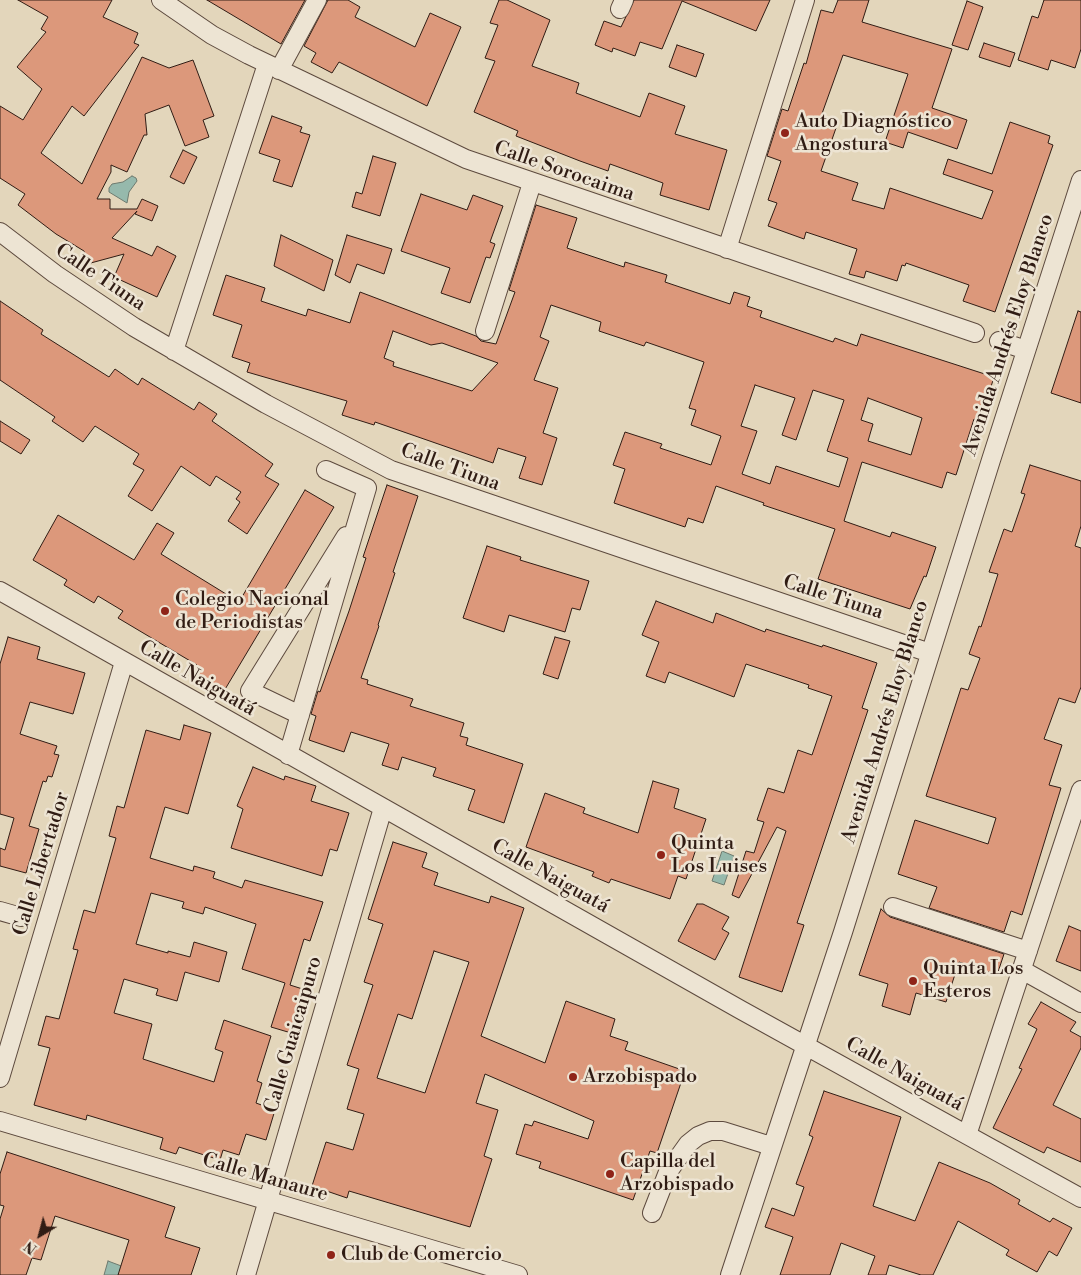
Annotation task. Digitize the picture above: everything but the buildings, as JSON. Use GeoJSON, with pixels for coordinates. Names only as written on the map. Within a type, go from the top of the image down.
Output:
{"type":"FeatureCollection","features":[{"type":"Feature","properties":{"kind":"street","name":"Calle Sorocaima"},"geometry":{"type":"LineString","coordinates":[[161,0],[212,35],[273,67],[434,145],[492,170],[975,333]]}},
{"type":"Feature","properties":{"kind":"street"},"geometry":{"type":"LineString","coordinates":[[174,351],[273,67],[317,0]]}},
{"type":"Feature","properties":{"kind":"street"},"geometry":{"type":"LineString","coordinates":[[726,250],[806,0]]}},
{"type":"Feature","properties":{"kind":"street","name":"Avenida Andrés Eloy Blanco"},"geometry":{"type":"LineString","coordinates":[[730,1275],[1081,180]]}},
{"type":"Feature","properties":{"kind":"street"},"geometry":{"type":"LineString","coordinates":[[485,331],[532,183]]}},
{"type":"Feature","properties":{"kind":"street","name":"Calle Tiuna"},"geometry":{"type":"LineString","coordinates":[[0,232],[55,274],[174,351],[328,438],[391,470],[930,652]]}},
{"type":"Feature","properties":{"kind":"street"},"geometry":{"type":"LineString","coordinates":[[999,341],[1026,350]]}},
{"type":"Feature","properties":{"kind":"street"},"geometry":{"type":"LineString","coordinates":[[288,755],[367,488],[326,470]]}},
{"type":"Feature","properties":{"kind":"street"},"geometry":{"type":"LineString","coordinates":[[300,715],[250,692],[359,515]]}},
{"type":"Feature","properties":{"kind":"street","name":"Calle Naiguatá"},"geometry":{"type":"LineString","coordinates":[[0,591],[288,755],[1081,1198]]}},
{"type":"Feature","properties":{"kind":"street","name":"Calle Libertador"},"geometry":{"type":"LineString","coordinates":[[0,1078],[124,662]]}},
{"type":"Feature","properties":{"kind":"street"},"geometry":{"type":"LineString","coordinates":[[968,1135],[1081,790]]}},
{"type":"Feature","properties":{"kind":"street","name":"Calle Guaicaipuro"},"geometry":{"type":"LineString","coordinates":[[246,1275],[383,808]]}},
{"type":"Feature","properties":{"kind":"street"},"geometry":{"type":"LineString","coordinates":[[893,908],[1028,951]]}},
{"type":"Feature","properties":{"kind":"street"},"geometry":{"type":"LineString","coordinates":[[0,911],[21,917]]}},
{"type":"Feature","properties":{"kind":"street"},"geometry":{"type":"LineString","coordinates":[[1022,970],[1081,1002]]}},
{"type":"Feature","properties":{"kind":"street","name":"Calle Manaure"},"geometry":{"type":"LineString","coordinates":[[0,1121],[518,1275]]}},
{"type":"Feature","properties":{"kind":"street"},"geometry":{"type":"LineString","coordinates":[[652,1213],[668,1172],[688,1144],[698,1136],[710,1131],[723,1131],[772,1146]]}},
{"type":"Feature","properties":{"kind":"shaded area"},"geometry":{"type":"Polygon","coordinates":[[[132,176],[137,181],[129,192],[127,203],[109,192],[112,184],[123,182],[132,176]]]}},
{"type":"Feature","properties":{"kind":"shaded area"},"geometry":{"type":"Polygon","coordinates":[[[722,851],[734,856],[724,885],[712,881],[722,851]]]}},
{"type":"Feature","properties":{"kind":"shaded area"},"geometry":{"type":"Polygon","coordinates":[[[108,1261],[124,1267],[122,1275],[104,1275],[108,1261]]]}},
{"type":"Feature","properties":{"kind":"place","name":"Auto Diagnóstico Angostura"},"geometry":{"type":"Point","coordinates":[785,133]}},
{"type":"Feature","properties":{"kind":"place","name":"Colegio Nacional de Periodistas"},"geometry":{"type":"Point","coordinates":[165,611]}},
{"type":"Feature","properties":{"kind":"place","name":"Quinta Los Luises"},"geometry":{"type":"Point","coordinates":[661,855]}},
{"type":"Feature","properties":{"kind":"place","name":"Quinta Los Esteros"},"geometry":{"type":"Point","coordinates":[913,981]}},
{"type":"Feature","properties":{"kind":"place","name":"Arzobispado"},"geometry":{"type":"Point","coordinates":[573,1077]}},
{"type":"Feature","properties":{"kind":"place","name":"Capilla del Arzobispado"},"geometry":{"type":"Point","coordinates":[610,1174]}},
{"type":"Feature","properties":{"kind":"place","name":"Club de Comercio"},"geometry":{"type":"Point","coordinates":[331,1255]}}]}
